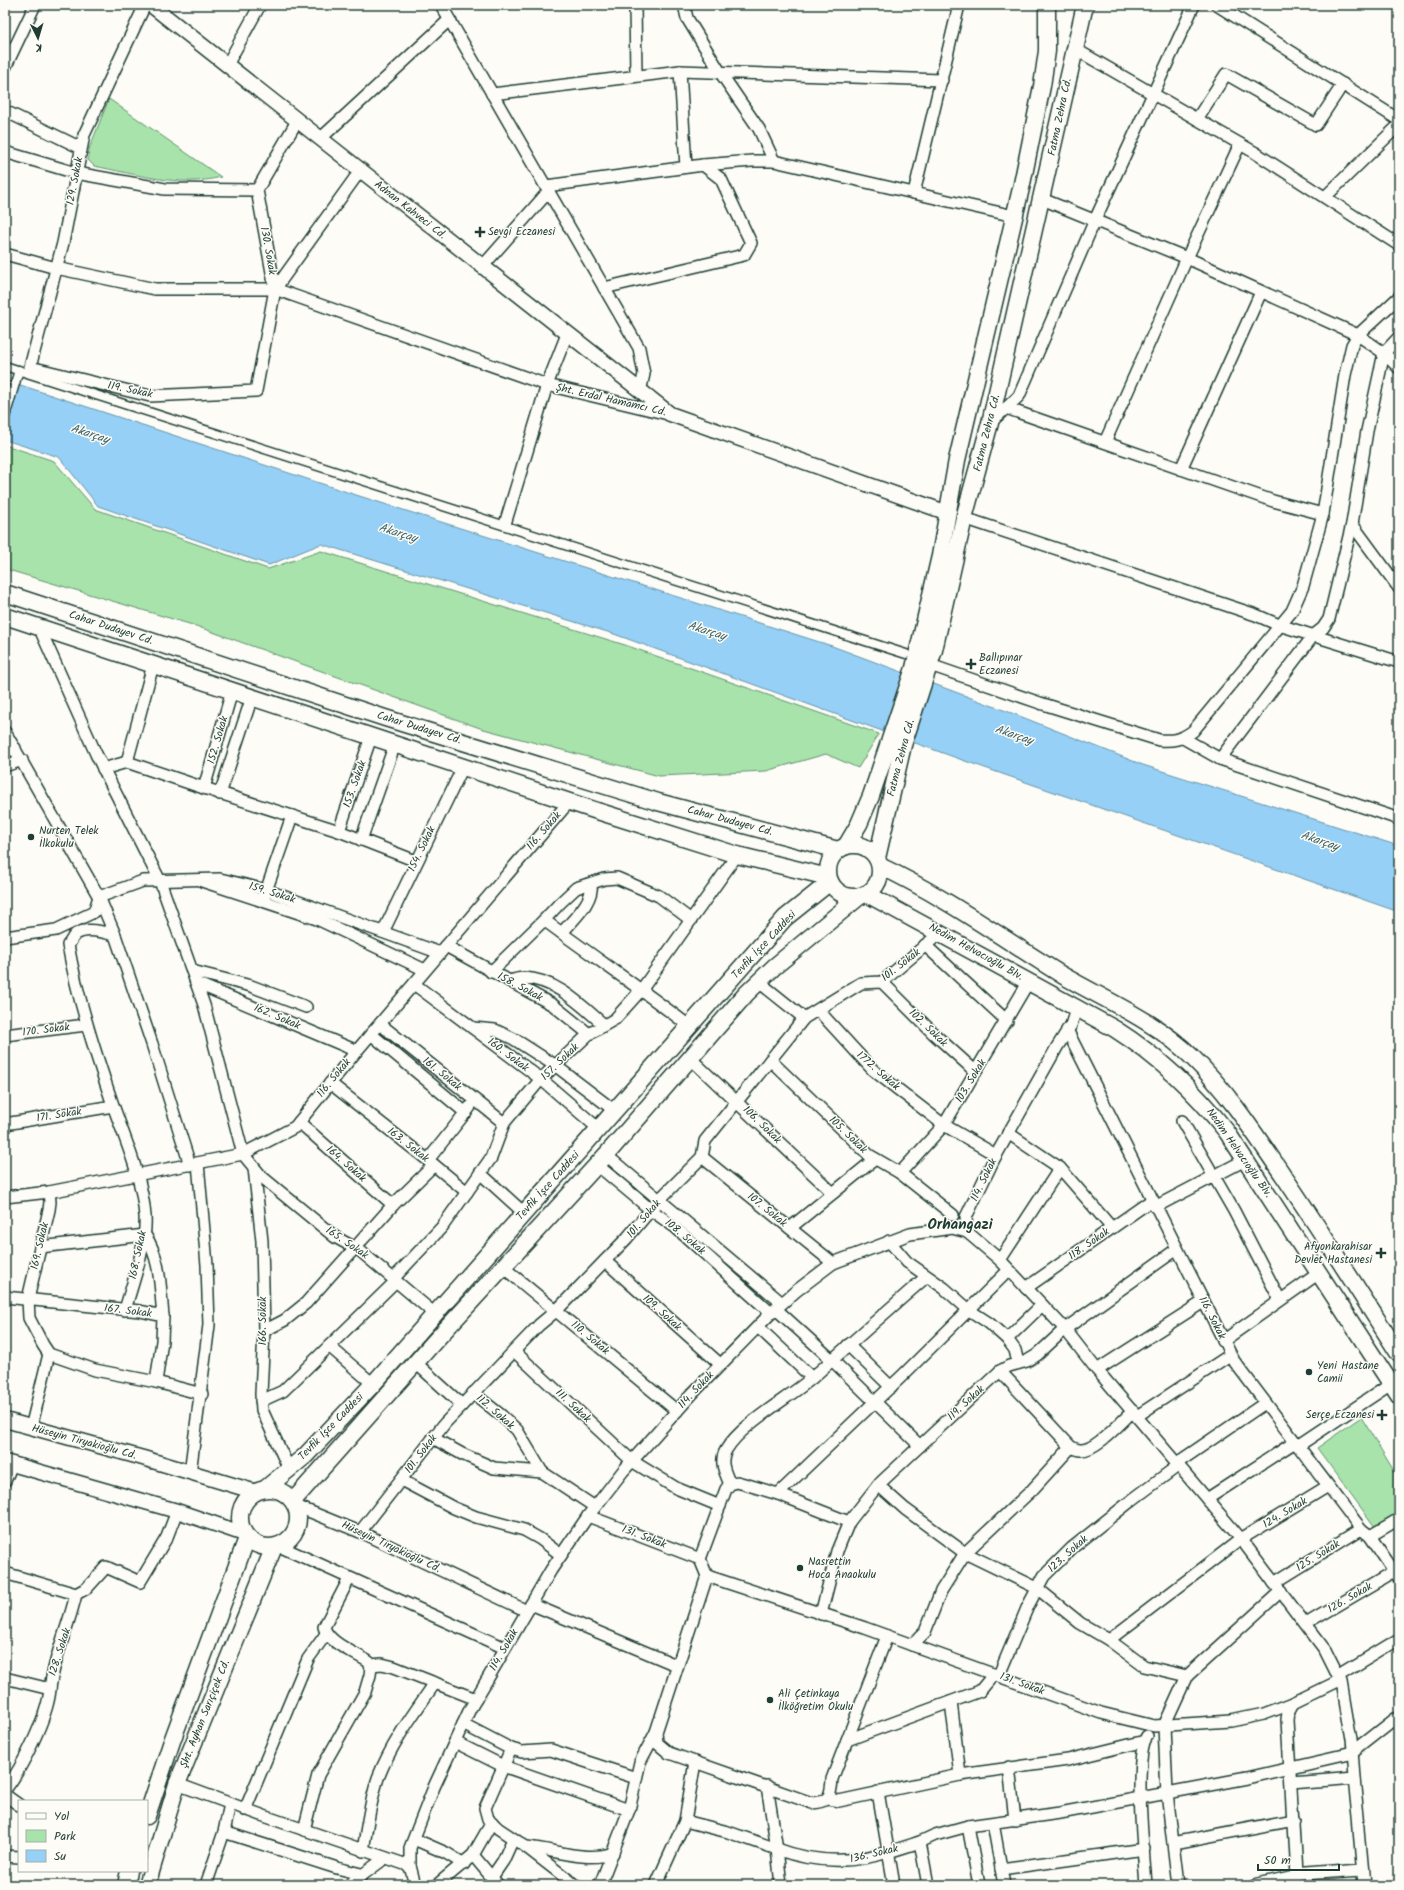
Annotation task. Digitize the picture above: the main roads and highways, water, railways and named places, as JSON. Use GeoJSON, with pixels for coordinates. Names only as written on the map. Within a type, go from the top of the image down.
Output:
{"type":"FeatureCollection","features":[{"type":"Feature","properties":{"kind":"main road","name":"Fatma Zehra Cd."},"geometry":{"type":"LineString","coordinates":[[923,672],[935,578],[957,460],[1014,216],[1042,86],[1047,51],[1047,5]]}},
{"type":"Feature","properties":{"kind":"main road","name":"Fatma Zehra Cd."},"geometry":{"type":"LineString","coordinates":[[842,848],[859,824],[897,742],[923,672],[990,423],[1085,5]]}},
{"type":"Feature","properties":{"kind":"main road"},"geometry":{"type":"LineString","coordinates":[[948,513],[964,518]]}},
{"type":"Feature","properties":{"kind":"main road","name":"Cahar Dudayev Cd."},"geometry":{"type":"LineString","coordinates":[[5,593],[400,723],[658,802],[842,848]]}},
{"type":"Feature","properties":{"kind":"main road","name":"Cahar Dudayev Cd."},"geometry":{"type":"LineString","coordinates":[[5,616],[569,802],[737,855],[829,880]]}},
{"type":"Feature","properties":{"kind":"main road","name":"Fatma Zehra Cd."},"geometry":{"type":"LineString","coordinates":[[878,862],[897,742]]}},
{"type":"Feature","properties":{"kind":"main road"},"geometry":{"type":"LineString","coordinates":[[855,844],[864,846],[871,851],[878,862],[880,874],[878,882],[864,895],[851,897],[842,895],[835,890],[829,880],[829,862],[842,848],[855,844]]}},
{"type":"Feature","properties":{"kind":"main road"},"geometry":{"type":"LineString","coordinates":[[878,862],[1037,959],[1143,1021],[1168,1037],[1190,1055],[1238,1108],[1311,1217],[1399,1354]]}},
{"type":"Feature","properties":{"kind":"main road","name":"Tevfik İşce Caddesi"},"geometry":{"type":"LineString","coordinates":[[260,1491],[306,1456],[373,1384],[785,918],[829,880]]}},
{"type":"Feature","properties":{"kind":"main road","name":"Tevfik İşce Caddesi"},"geometry":{"type":"LineString","coordinates":[[294,1504],[416,1363],[600,1160],[758,982],[826,922],[864,895]]}},
{"type":"Feature","properties":{"kind":"main road","name":"Nedim Helvacıoğlu Blv."},"geometry":{"type":"LineString","coordinates":[[864,895],[940,933],[1077,1006],[1139,1044],[1167,1066],[1211,1111],[1245,1160],[1395,1390]]}},
{"type":"Feature","properties":{"kind":"main road"},"geometry":{"type":"LineString","coordinates":[[554,1179],[569,1193]]}},
{"type":"Feature","properties":{"kind":"main road"},"geometry":{"type":"LineString","coordinates":[[1283,1218],[1311,1217]]}},
{"type":"Feature","properties":{"kind":"main road"},"geometry":{"type":"LineString","coordinates":[[260,1491],[245,1502],[240,1515],[240,1525],[246,1536],[259,1546],[276,1547],[287,1541],[294,1534],[298,1525],[298,1516],[294,1504]]}},
{"type":"Feature","properties":{"kind":"main road","name":"Hüseyin Tiryakioğlu Cd."},"geometry":{"type":"LineString","coordinates":[[260,1491],[280,1492],[294,1504]]}},
{"type":"Feature","properties":{"kind":"main road","name":"Şht. Ayhan Sarıçiçek Cd."},"geometry":{"type":"LineString","coordinates":[[148,1813],[172,1740],[246,1536]]}},
{"type":"Feature","properties":{"kind":"main road","name":"Şht. Ayhan Sarıçiçek Cd."},"geometry":{"type":"LineString","coordinates":[[147,1885],[177,1784],[276,1547]]}},
{"type":"Feature","properties":{"kind":"main road"},"geometry":{"type":"LineString","coordinates":[[126,1885],[129,1872]]}},
{"type":"Feature","properties":{"kind":"water","name":"Akarçay"},"geometry":{"type":"Polygon","coordinates":[[[5,380],[353,494],[832,646],[1017,715],[1143,765],[1399,846],[1399,912],[965,761],[614,634],[321,544],[269,565],[98,506],[59,457],[5,440],[5,380]]]}},
{"type":"Feature","properties":{"kind":"place","name":"Sevgi Eczanesi"},"geometry":{"type":"Point","coordinates":[480,232]}},
{"type":"Feature","properties":{"kind":"place","name":"Ballıpınar Eczanesi"},"geometry":{"type":"Point","coordinates":[971,664]}},
{"type":"Feature","properties":{"kind":"place","name":"Nurten Telek İlkokulu"},"geometry":{"type":"Point","coordinates":[31,837]}},
{"type":"Feature","properties":{"kind":"place","name":"Afyonkarahisar Devlet Hastanesi"},"geometry":{"type":"Point","coordinates":[1381,1253]}},
{"type":"Feature","properties":{"kind":"place","name":"Yeni Hastane Camii"},"geometry":{"type":"Point","coordinates":[1309,1372]}},
{"type":"Feature","properties":{"kind":"place","name":"Serçe Eczanesi"},"geometry":{"type":"Point","coordinates":[1382,1415]}},
{"type":"Feature","properties":{"kind":"place","name":"Nasrettin Hoca Anaokulu"},"geometry":{"type":"Point","coordinates":[800,1568]}},
{"type":"Feature","properties":{"kind":"place","name":"Ali Çetinkaya İlköğretim Okulu"},"geometry":{"type":"Point","coordinates":[770,1700]}},
{"type":"Feature","properties":{"kind":"district","name":"Orhangazi"},"geometry":{"type":"Point","coordinates":[960,1225]}}]}
